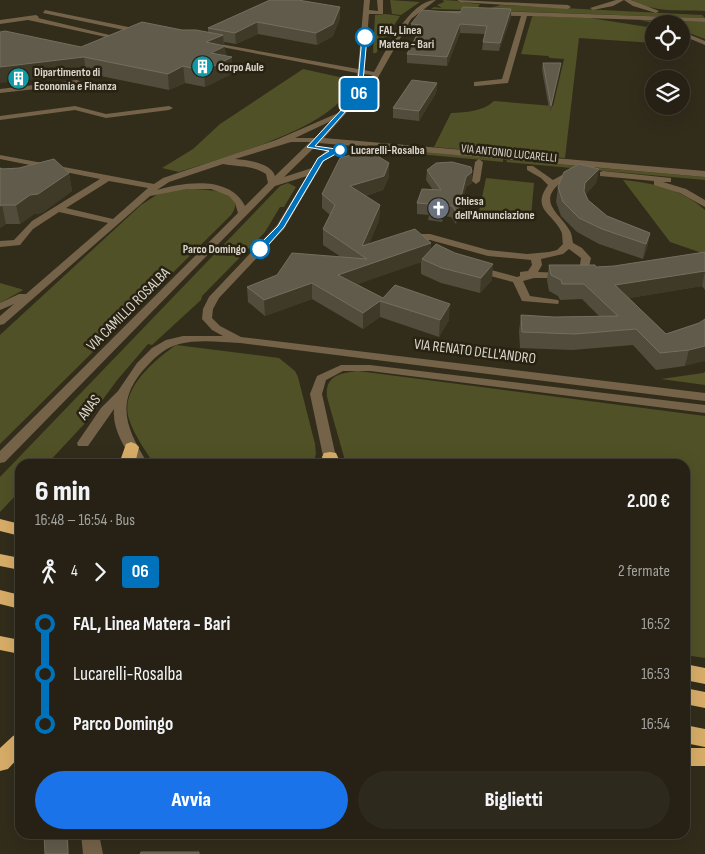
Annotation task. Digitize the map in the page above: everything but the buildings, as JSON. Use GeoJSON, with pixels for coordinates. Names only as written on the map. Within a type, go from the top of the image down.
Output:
{"type":"FeatureCollection","features":[{"type":"Feature","properties":{"kind":"highway"},"geometry":{"type":"LineString","coordinates":[[128,459],[131,447]]}},
{"type":"Feature","properties":{"kind":"highway"},"geometry":{"type":"LineString","coordinates":[[0,524],[15,522]]}},
{"type":"Feature","properties":{"kind":"highway"},"geometry":{"type":"LineString","coordinates":[[0,524],[15,528]]}},
{"type":"Feature","properties":{"kind":"highway"},"geometry":{"type":"LineString","coordinates":[[0,560],[15,563]]}},
{"type":"Feature","properties":{"kind":"highway"},"geometry":{"type":"LineString","coordinates":[[0,597],[15,601]]}},
{"type":"Feature","properties":{"kind":"highway"},"geometry":{"type":"LineString","coordinates":[[0,643],[15,646]]}},
{"type":"Feature","properties":{"kind":"highway"},"geometry":{"type":"LineString","coordinates":[[690,673],[705,676]]}},
{"type":"Feature","properties":{"kind":"highway"},"geometry":{"type":"LineString","coordinates":[[690,697],[705,700]]}},
{"type":"Feature","properties":{"kind":"highway"},"geometry":{"type":"LineString","coordinates":[[690,735],[705,738]]}},
{"type":"Feature","properties":{"kind":"highway"},"geometry":{"type":"LineString","coordinates":[[0,762],[15,747]]}},
{"type":"Feature","properties":{"kind":"highway"},"geometry":{"type":"LineString","coordinates":[[690,757],[705,757]]}},
{"type":"Feature","properties":{"kind":"street"},"geometry":{"type":"LineString","coordinates":[[359,93],[367,0]]}},
{"type":"Feature","properties":{"kind":"street"},"geometry":{"type":"LineString","coordinates":[[367,12],[381,13],[380,0]]}},
{"type":"Feature","properties":{"kind":"street"},"geometry":{"type":"LineString","coordinates":[[412,15],[433,0]]}},
{"type":"Feature","properties":{"kind":"street"},"geometry":{"type":"LineString","coordinates":[[460,0],[574,7]]}},
{"type":"Feature","properties":{"kind":"street"},"geometry":{"type":"LineString","coordinates":[[592,8],[611,5],[621,0]]}},
{"type":"Feature","properties":{"kind":"street"},"geometry":{"type":"LineString","coordinates":[[627,0],[635,5],[656,11]]}},
{"type":"Feature","properties":{"kind":"street"},"geometry":{"type":"LineString","coordinates":[[490,3],[484,6],[484,9],[492,13]]}},
{"type":"Feature","properties":{"kind":"street"},"geometry":{"type":"LineString","coordinates":[[583,8],[620,9]]}},
{"type":"Feature","properties":{"kind":"street"},"geometry":{"type":"LineString","coordinates":[[629,10],[665,11]]}},
{"type":"Feature","properties":{"kind":"street"},"geometry":{"type":"LineString","coordinates":[[44,12],[151,33]]}},
{"type":"Feature","properties":{"kind":"street"},"geometry":{"type":"LineString","coordinates":[[412,15],[436,12],[705,20]]}},
{"type":"Feature","properties":{"kind":"street"},"geometry":{"type":"LineString","coordinates":[[684,12],[705,13]]}},
{"type":"Feature","properties":{"kind":"street"},"geometry":{"type":"LineString","coordinates":[[0,22],[56,14]]}},
{"type":"Feature","properties":{"kind":"street"},"geometry":{"type":"LineString","coordinates":[[478,84],[504,81],[524,14]]}},
{"type":"Feature","properties":{"kind":"street","name":"VIA CAMILLO ROSALBA"},"geometry":{"type":"LineString","coordinates":[[0,459],[243,213],[318,140],[359,93],[368,88],[374,76],[377,60],[412,15]]}},
{"type":"Feature","properties":{"kind":"street"},"geometry":{"type":"LineString","coordinates":[[602,17],[645,24]]}},
{"type":"Feature","properties":{"kind":"street"},"geometry":{"type":"LineString","coordinates":[[28,18],[115,37]]}},
{"type":"Feature","properties":{"kind":"street"},"geometry":{"type":"LineString","coordinates":[[99,44],[132,30]]}},
{"type":"Feature","properties":{"kind":"street"},"geometry":{"type":"LineString","coordinates":[[690,37],[705,43]]}},
{"type":"Feature","properties":{"kind":"street"},"geometry":{"type":"LineString","coordinates":[[198,42],[305,61],[361,76]]}},
{"type":"Feature","properties":{"kind":"street"},"geometry":{"type":"LineString","coordinates":[[363,58],[377,60]]}},
{"type":"Feature","properties":{"kind":"street"},"geometry":{"type":"LineString","coordinates":[[281,64],[291,59]]}},
{"type":"Feature","properties":{"kind":"street"},"geometry":{"type":"LineString","coordinates":[[305,61],[295,67],[374,76]]}},
{"type":"Feature","properties":{"kind":"street"},"geometry":{"type":"LineString","coordinates":[[0,92],[77,82]]}},
{"type":"Feature","properties":{"kind":"street"},"geometry":{"type":"LineString","coordinates":[[0,118],[75,108],[106,116],[169,108]]}},
{"type":"Feature","properties":{"kind":"street"},"geometry":{"type":"LineString","coordinates":[[0,322],[155,186],[166,180],[278,142],[343,113]]}},
{"type":"Feature","properties":{"kind":"street","name":"VIA ANTONIO LUCARELLI"},"geometry":{"type":"LineString","coordinates":[[278,142],[318,140],[347,148],[578,172],[603,170],[705,174]]}},
{"type":"Feature","properties":{"kind":"street","name":"VIA ANTONIO LUCARELLI"},"geometry":{"type":"LineString","coordinates":[[310,147],[563,162],[638,177],[705,183]]}},
{"type":"Feature","properties":{"kind":"street"},"geometry":{"type":"LineString","coordinates":[[240,340],[216,328],[207,319],[208,309],[214,297],[281,227],[324,156],[347,148]]}},
{"type":"Feature","properties":{"kind":"street"},"geometry":{"type":"LineString","coordinates":[[0,157],[155,186]]}},
{"type":"Feature","properties":{"kind":"street"},"geometry":{"type":"LineString","coordinates":[[563,162],[626,160],[705,165]]}},
{"type":"Feature","properties":{"kind":"street"},"geometry":{"type":"LineString","coordinates":[[214,164],[231,162],[260,167],[270,173],[273,184],[285,178],[302,176],[316,169]]}},
{"type":"Feature","properties":{"kind":"street"},"geometry":{"type":"LineString","coordinates":[[476,182],[479,162]]}},
{"type":"Feature","properties":{"kind":"street"},"geometry":{"type":"LineString","coordinates":[[530,168],[544,176],[552,185]]}},
{"type":"Feature","properties":{"kind":"street"},"geometry":{"type":"LineString","coordinates":[[568,244],[566,233],[552,217],[546,204],[546,194],[552,185],[562,178],[578,172]]}},
{"type":"Feature","properties":{"kind":"street"},"geometry":{"type":"LineString","coordinates":[[0,244],[17,243],[22,233],[29,227],[109,177]]}},
{"type":"Feature","properties":{"kind":"street"},"geometry":{"type":"LineString","coordinates":[[638,177],[683,191],[705,204]]}},
{"type":"Feature","properties":{"kind":"street"},"geometry":{"type":"LineString","coordinates":[[137,201],[170,188],[213,187],[230,193],[239,200],[243,213]]}},
{"type":"Feature","properties":{"kind":"street"},"geometry":{"type":"LineString","coordinates":[[58,209],[113,222]]}},
{"type":"Feature","properties":{"kind":"street"},"geometry":{"type":"LineString","coordinates":[[422,236],[429,248]]}},
{"type":"Feature","properties":{"kind":"street"},"geometry":{"type":"LineString","coordinates":[[397,242],[414,237],[429,236],[468,249],[500,254],[535,256],[548,256],[561,251],[568,244]]}},
{"type":"Feature","properties":{"kind":"street"},"geometry":{"type":"LineString","coordinates":[[463,265],[517,280],[532,272],[584,267],[586,258],[579,250],[568,244]]}},
{"type":"Feature","properties":{"kind":"street"},"geometry":{"type":"LineString","coordinates":[[468,249],[464,257],[500,270],[583,276]]}},
{"type":"Feature","properties":{"kind":"street"},"geometry":{"type":"LineString","coordinates":[[532,272],[537,265],[535,256]]}},
{"type":"Feature","properties":{"kind":"street"},"geometry":{"type":"LineString","coordinates":[[517,280],[526,299],[554,302]]}},
{"type":"Feature","properties":{"kind":"street"},"geometry":{"type":"LineString","coordinates":[[0,307],[37,289]]}},
{"type":"Feature","properties":{"kind":"street","name":"ANAS"},"geometry":{"type":"LineString","coordinates":[[83,443],[105,411],[122,393],[129,380],[144,362],[164,346],[175,341],[192,339],[240,340]]}},
{"type":"Feature","properties":{"kind":"street","name":"VIA RENATO DELL'ANDRO"},"geometry":{"type":"LineString","coordinates":[[240,340],[705,397]]}},
{"type":"Feature","properties":{"kind":"street","name":"VIA RENATO DELL'ANDRO"},"geometry":{"type":"LineString","coordinates":[[329,459],[316,394],[321,378],[341,368],[370,368],[705,409]]}},
{"type":"Feature","properties":{"kind":"street"},"geometry":{"type":"LineString","coordinates":[[122,393],[118,409],[119,416],[131,447],[139,459]]}},
{"type":"Feature","properties":{"kind":"street"},"geometry":{"type":"LineString","coordinates":[[91,839],[93,854]]}},
{"type":"Feature","properties":{"kind":"shaded area"},"geometry":{"type":"Polygon","coordinates":[[[390,0],[420,2],[401,15],[392,14],[390,0]]]}},
{"type":"Feature","properties":{"kind":"shaded area"},"geometry":{"type":"Polygon","coordinates":[[[443,0],[480,4],[476,10],[431,9],[434,7],[442,8],[437,5],[444,2],[443,0]]]}},
{"type":"Feature","properties":{"kind":"shaded area"},"geometry":{"type":"Polygon","coordinates":[[[632,0],[705,0],[705,11],[658,9],[632,0]]]}},
{"type":"Feature","properties":{"kind":"shaded area"},"geometry":{"type":"Polygon","coordinates":[[[501,5],[702,15],[705,18],[690,17],[690,15],[645,16],[498,11],[490,8],[501,5]]]}},
{"type":"Feature","properties":{"kind":"shaded area"},"geometry":{"type":"Polygon","coordinates":[[[375,15],[400,16],[376,53],[373,53],[375,15]]]}},
{"type":"Feature","properties":{"kind":"shaded area"},"geometry":{"type":"Polygon","coordinates":[[[532,17],[590,18],[645,27],[645,42],[579,38],[565,158],[434,147],[451,113],[479,109],[494,101],[553,106],[564,59],[521,54],[532,17]]]}},
{"type":"Feature","properties":{"kind":"shaded area"},"geometry":{"type":"Polygon","coordinates":[[[690,22],[705,22],[705,39],[690,33],[690,22]]]}},
{"type":"Feature","properties":{"kind":"shaded area"},"geometry":{"type":"Polygon","coordinates":[[[303,69],[353,80],[344,97],[327,112],[304,126],[278,138],[179,172],[162,168],[193,149],[220,124],[303,69]]]}},
{"type":"Feature","properties":{"kind":"shaded area"},"geometry":{"type":"Polygon","coordinates":[[[359,146],[503,159],[503,162],[355,148],[359,146]]]}},
{"type":"Feature","properties":{"kind":"shaded area"},"geometry":{"type":"Polygon","coordinates":[[[507,160],[705,177],[705,180],[506,162],[507,160]]]}},
{"type":"Feature","properties":{"kind":"shaded area"},"geometry":{"type":"Polygon","coordinates":[[[486,178],[534,183],[531,217],[479,212],[486,178]]]}},
{"type":"Feature","properties":{"kind":"shaded area"},"geometry":{"type":"Polygon","coordinates":[[[623,180],[667,188],[687,197],[705,210],[705,254],[670,242],[623,180]]]}},
{"type":"Feature","properties":{"kind":"shaded area"},"geometry":{"type":"Polygon","coordinates":[[[288,183],[296,187],[284,207],[280,207],[265,232],[202,296],[201,300],[152,345],[148,344],[118,379],[87,421],[52,459],[17,459],[280,186],[288,183]]]}},
{"type":"Feature","properties":{"kind":"shaded area"},"geometry":{"type":"Polygon","coordinates":[[[176,189],[216,191],[226,194],[233,199],[235,206],[231,215],[0,444],[0,335],[141,205],[158,194],[176,189]]]}},
{"type":"Feature","properties":{"kind":"shaded area"},"geometry":{"type":"Polygon","coordinates":[[[0,283],[21,289],[23,290],[0,303],[0,283]]]}},
{"type":"Feature","properties":{"kind":"shaded area"},"geometry":{"type":"Polygon","coordinates":[[[176,345],[279,358],[295,371],[298,377],[315,444],[314,459],[151,459],[131,425],[127,408],[134,386],[158,359],[176,345]]]}},
{"type":"Feature","properties":{"kind":"shaded area"},"geometry":{"type":"Polygon","coordinates":[[[358,371],[705,416],[705,658],[690,656],[690,459],[345,459],[327,397],[327,390],[331,380],[345,373],[358,371]]]}},
{"type":"Feature","properties":{"kind":"shaded area"},"geometry":{"type":"Polygon","coordinates":[[[705,372],[705,385],[661,379],[703,373],[705,372]]]}},
{"type":"Feature","properties":{"kind":"shaded area"},"geometry":{"type":"Polygon","coordinates":[[[15,461],[15,496],[0,512],[0,477],[15,461]]]}},
{"type":"Feature","properties":{"kind":"bus line","name":"06"},"geometry":{"type":"LineString","coordinates":[[260,249],[281,227],[324,156],[330,152],[340,150],[310,147],[324,134],[359,93],[365,37]]}},
{"type":"Feature","properties":{"kind":"place","name":"FAL, Linea Matera - Bari"},"geometry":{"type":"Point","coordinates":[365,37]}},
{"type":"Feature","properties":{"kind":"place","name":"Corpo Aule"},"geometry":{"type":"Point","coordinates":[202,67]}},
{"type":"Feature","properties":{"kind":"place","name":"Dipartimento di Economia e Finanza"},"geometry":{"type":"Point","coordinates":[18,79]}},
{"type":"Feature","properties":{"kind":"place","name":"Lucarelli-Rosalba"},"geometry":{"type":"Point","coordinates":[340,150]}},
{"type":"Feature","properties":{"kind":"place","name":"Chiesa dell'Annunciazione"},"geometry":{"type":"Point","coordinates":[439,208]}},
{"type":"Feature","properties":{"kind":"place","name":"Parco Domingo"},"geometry":{"type":"Point","coordinates":[260,249]}}]}
